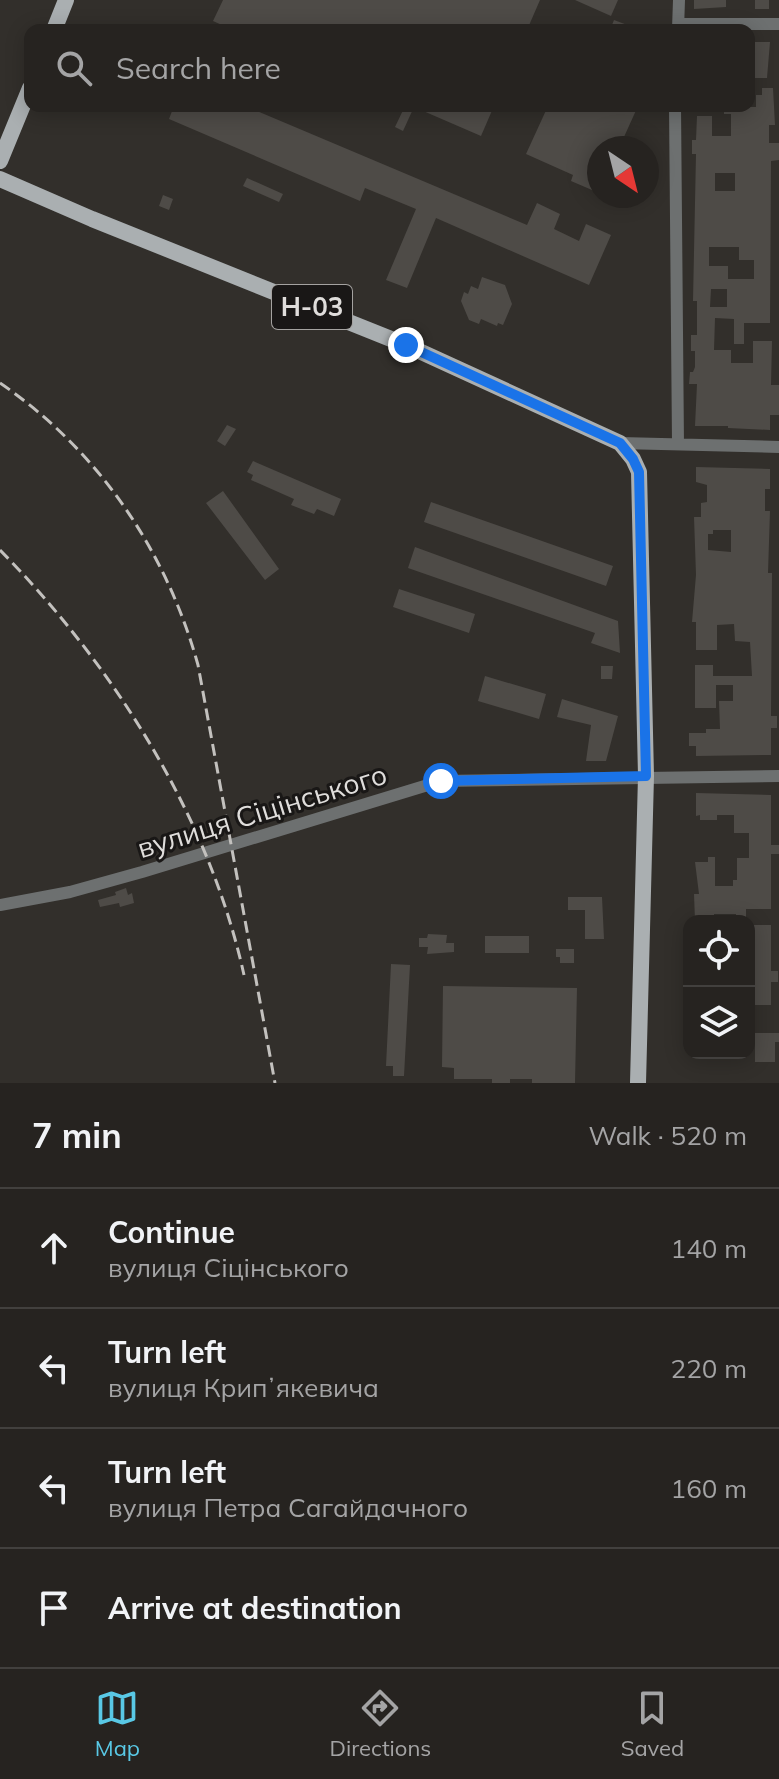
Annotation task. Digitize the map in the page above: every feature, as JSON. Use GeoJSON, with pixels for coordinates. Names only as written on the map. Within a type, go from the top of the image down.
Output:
{"type":"FeatureCollection","features":[{"type":"Feature","properties":{"kind":"main road"},"geometry":{"type":"LineString","coordinates":[[56,24],[66,0]]}},
{"type":"Feature","properties":{"kind":"main road"},"geometry":{"type":"LineString","coordinates":[[0,161],[24,103]]}},
{"type":"Feature","properties":{"kind":"main road","name":"Н-03"},"geometry":{"type":"LineString","coordinates":[[0,179],[406,345],[620,443]]}},
{"type":"Feature","properties":{"kind":"main road"},"geometry":{"type":"LineString","coordinates":[[620,443],[639,472],[646,776],[638,1083]]}},
{"type":"Feature","properties":{"kind":"street"},"geometry":{"type":"LineString","coordinates":[[678,24],[679,0]]}},
{"type":"Feature","properties":{"kind":"street"},"geometry":{"type":"LineString","coordinates":[[755,25],[779,24]]}},
{"type":"Feature","properties":{"kind":"street"},"geometry":{"type":"LineString","coordinates":[[675,112],[678,444]]}},
{"type":"Feature","properties":{"kind":"street"},"geometry":{"type":"LineString","coordinates":[[620,443],[779,447]]}},
{"type":"Feature","properties":{"kind":"street","name":"вулиця Сіцінського"},"geometry":{"type":"LineString","coordinates":[[0,905],[70,892],[142,872],[441,781],[779,776]]}},
{"type":"Feature","properties":{"kind":"building"},"geometry":{"type":"Polygon","coordinates":[[[223,0],[540,0],[530,24],[220,24],[213,21],[223,0]]]}},
{"type":"Feature","properties":{"kind":"building"},"geometry":{"type":"Polygon","coordinates":[[[575,0],[618,0],[611,16],[575,0]]]}},
{"type":"Feature","properties":{"kind":"building"},"geometry":{"type":"Polygon","coordinates":[[[694,0],[726,0],[726,7],[694,9],[694,0]]]}},
{"type":"Feature","properties":{"kind":"building"},"geometry":{"type":"Polygon","coordinates":[[[755,0],[769,0],[769,9],[755,9],[755,0]]]}},
{"type":"Feature","properties":{"kind":"building"},"geometry":{"type":"Polygon","coordinates":[[[755,42],[770,42],[767,78],[755,78],[755,42]]]}},
{"type":"Feature","properties":{"kind":"building"},"geometry":{"type":"Polygon","coordinates":[[[762,88],[773,88],[775,125],[769,125],[769,143],[779,143],[779,160],[771,161],[770,323],[744,323],[744,344],[734,344],[734,319],[715,318],[714,350],[731,350],[731,363],[753,363],[753,341],[772,341],[771,385],[779,385],[779,415],[770,415],[770,430],[695,426],[697,384],[689,384],[690,372],[695,367],[691,335],[697,335],[697,301],[693,301],[696,154],[692,154],[692,140],[696,140],[697,116],[712,116],[712,136],[731,136],[731,114],[724,112],[755,112],[756,95],[762,95],[762,88]],[[715,173],[715,191],[735,191],[735,173],[715,173]],[[709,247],[709,266],[728,266],[728,279],[754,279],[754,260],[739,260],[739,247],[709,247]],[[711,289],[710,307],[727,307],[727,289],[711,289]]]}},
{"type":"Feature","properties":{"kind":"building"},"geometry":{"type":"Polygon","coordinates":[[[172,112],[259,112],[527,225],[537,203],[560,214],[554,229],[579,241],[586,224],[611,235],[589,285],[436,218],[407,288],[386,280],[416,209],[365,188],[360,201],[169,119],[172,112]]]}},
{"type":"Feature","properties":{"kind":"building"},"geometry":{"type":"Polygon","coordinates":[[[402,112],[412,112],[403,131],[395,127],[402,112]]]}},
{"type":"Feature","properties":{"kind":"building"},"geometry":{"type":"Polygon","coordinates":[[[426,112],[491,112],[481,136],[426,112]]]}},
{"type":"Feature","properties":{"kind":"building"},"geometry":{"type":"Polygon","coordinates":[[[545,112],[635,112],[624,136],[587,136],[587,188],[571,181],[573,175],[526,154],[545,112]]]}},
{"type":"Feature","properties":{"kind":"building"},"geometry":{"type":"Polygon","coordinates":[[[247,178],[283,194],[279,202],[243,186],[247,178]]]}},
{"type":"Feature","properties":{"kind":"building"},"geometry":{"type":"Polygon","coordinates":[[[163,195],[173,199],[169,210],[159,206],[163,195]]]}},
{"type":"Feature","properties":{"kind":"building"},"geometry":{"type":"Polygon","coordinates":[[[482,277],[505,285],[512,304],[503,325],[498,323],[497,326],[481,319],[479,324],[469,320],[461,301],[464,292],[468,294],[471,286],[478,289],[482,277]]]}},
{"type":"Feature","properties":{"kind":"building"},"geometry":{"type":"Polygon","coordinates":[[[227,425],[236,429],[225,446],[217,441],[227,425]]]}},
{"type":"Feature","properties":{"kind":"building"},"geometry":{"type":"Polygon","coordinates":[[[253,461],[341,499],[334,516],[317,509],[314,514],[291,505],[294,499],[251,480],[253,475],[247,472],[253,461]]]}},
{"type":"Feature","properties":{"kind":"building"},"geometry":{"type":"Polygon","coordinates":[[[696,467],[770,469],[770,489],[765,489],[765,511],[770,511],[768,573],[772,573],[771,716],[777,716],[777,728],[771,728],[771,755],[696,756],[696,746],[689,746],[689,733],[720,729],[719,701],[733,701],[733,685],[716,685],[716,708],[695,708],[695,665],[713,665],[713,676],[752,676],[750,642],[735,641],[734,624],[717,625],[717,650],[696,650],[696,622],[692,622],[696,575],[694,517],[701,517],[701,503],[707,502],[707,485],[696,482],[696,467]],[[713,530],[713,534],[708,534],[708,550],[731,552],[731,530],[713,530]]]}},
{"type":"Feature","properties":{"kind":"building"},"geometry":{"type":"Polygon","coordinates":[[[223,491],[279,569],[265,580],[206,503],[223,491]]]}},
{"type":"Feature","properties":{"kind":"building"},"geometry":{"type":"Polygon","coordinates":[[[431,502],[613,566],[606,586],[424,522],[431,502]]]}},
{"type":"Feature","properties":{"kind":"building"},"geometry":{"type":"Polygon","coordinates":[[[415,547],[618,621],[620,653],[591,643],[595,633],[408,568],[415,547]]]}},
{"type":"Feature","properties":{"kind":"building"},"geometry":{"type":"Polygon","coordinates":[[[399,589],[475,614],[469,633],[393,607],[399,589]]]}},
{"type":"Feature","properties":{"kind":"building"},"geometry":{"type":"Polygon","coordinates":[[[601,666],[613,666],[612,679],[601,679],[601,666]]]}},
{"type":"Feature","properties":{"kind":"building"},"geometry":{"type":"Polygon","coordinates":[[[485,676],[546,694],[539,719],[478,701],[485,676]]]}},
{"type":"Feature","properties":{"kind":"building"},"geometry":{"type":"Polygon","coordinates":[[[562,699],[618,716],[606,761],[586,761],[591,725],[557,717],[562,699]]]}},
{"type":"Feature","properties":{"kind":"building"},"geometry":{"type":"Polygon","coordinates":[[[696,793],[771,795],[771,845],[779,845],[779,854],[771,854],[771,909],[746,909],[746,915],[695,915],[694,894],[699,894],[695,862],[708,862],[708,857],[715,857],[715,886],[733,886],[733,880],[737,880],[737,858],[749,858],[749,833],[734,833],[734,815],[717,815],[717,820],[700,820],[700,815],[696,816],[696,793]]]}},
{"type":"Feature","properties":{"kind":"building"},"geometry":{"type":"Polygon","coordinates":[[[126,888],[128,895],[132,893],[134,903],[100,907],[98,900],[116,895],[115,892],[126,888]]]}},
{"type":"Feature","properties":{"kind":"building"},"geometry":{"type":"Polygon","coordinates":[[[568,897],[602,897],[604,939],[585,939],[585,910],[568,910],[568,897]]]}},
{"type":"Feature","properties":{"kind":"building"},"geometry":{"type":"Polygon","coordinates":[[[755,925],[771,925],[771,971],[778,971],[778,982],[771,982],[771,1005],[755,1005],[755,925]]]}},
{"type":"Feature","properties":{"kind":"building"},"geometry":{"type":"Polygon","coordinates":[[[428,934],[447,935],[446,943],[454,943],[454,952],[427,954],[428,947],[419,947],[419,938],[427,938],[428,934]]]}},
{"type":"Feature","properties":{"kind":"building"},"geometry":{"type":"Polygon","coordinates":[[[485,936],[529,936],[529,953],[485,953],[485,936]]]}},
{"type":"Feature","properties":{"kind":"building"},"geometry":{"type":"Polygon","coordinates":[[[556,949],[574,949],[574,963],[560,963],[556,949]]]}},
{"type":"Feature","properties":{"kind":"building"},"geometry":{"type":"Polygon","coordinates":[[[391,964],[410,965],[404,1076],[393,1076],[393,1066],[386,1066],[391,964]]]}},
{"type":"Feature","properties":{"kind":"building"},"geometry":{"type":"Polygon","coordinates":[[[443,986],[577,988],[575,1083],[532,1083],[532,1079],[510,1079],[510,1083],[492,1083],[492,1079],[454,1079],[454,1068],[442,1067],[443,986]]]}},
{"type":"Feature","properties":{"kind":"building"},"geometry":{"type":"Polygon","coordinates":[[[755,1033],[779,1033],[779,1042],[775,1042],[775,1062],[755,1062],[755,1033]]]}},
{"type":"Feature","properties":{"kind":"railway"},"geometry":{"type":"LineString","coordinates":[[0,383],[68,439],[124,506],[147,543],[184,623],[198,665],[275,1083]]}},
{"type":"Feature","properties":{"kind":"railway"},"geometry":{"type":"LineString","coordinates":[[0,550],[81,643],[118,693],[151,746],[207,858],[228,916],[244,975]]}},
{"type":"Feature","properties":{"kind":"route"},"geometry":{"type":"LineString","coordinates":[[406,345],[620,443],[639,472],[646,776],[441,781]]}}]}
